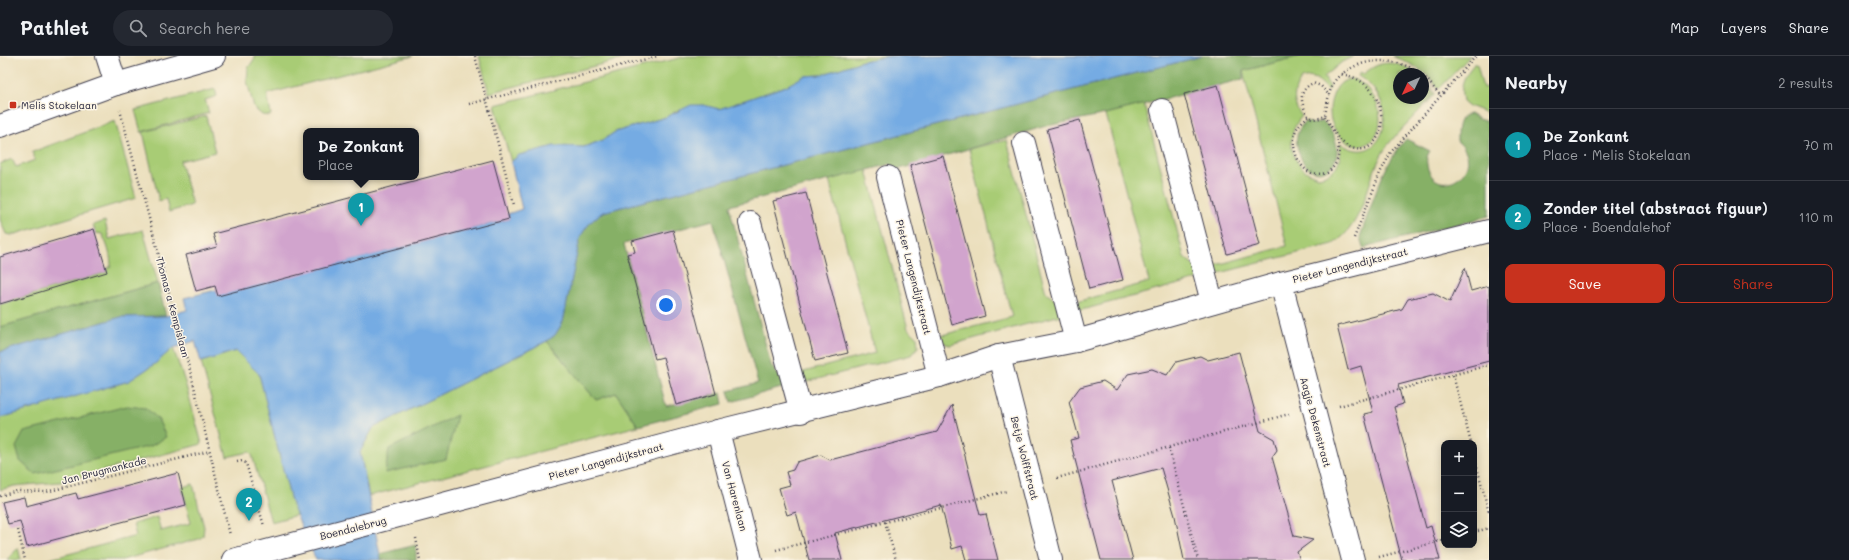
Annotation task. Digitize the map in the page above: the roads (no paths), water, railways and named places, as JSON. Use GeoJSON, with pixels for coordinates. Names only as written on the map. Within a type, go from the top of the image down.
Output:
{"type":"FeatureCollection","features":[{"type":"Feature","properties":{"kind":"street"},"geometry":{"type":"LineString","coordinates":[[107,56],[116,84]]}},
{"type":"Feature","properties":{"kind":"street"},"geometry":{"type":"LineString","coordinates":[[0,126],[116,84],[214,56]]}},
{"type":"Feature","properties":{"kind":"street"},"geometry":{"type":"LineString","coordinates":[[1162,110],[1212,302]]}},
{"type":"Feature","properties":{"kind":"street"},"geometry":{"type":"LineString","coordinates":[[1024,142],[1076,341]]}},
{"type":"Feature","properties":{"kind":"street","name":"Pieter Langendijkstraat"},"geometry":{"type":"LineString","coordinates":[[888,177],[939,376]]}},
{"type":"Feature","properties":{"kind":"street"},"geometry":{"type":"LineString","coordinates":[[750,222],[801,412]]}},
{"type":"Feature","properties":{"kind":"street","name":"Pieter Langendijkstraat"},"geometry":{"type":"LineString","coordinates":[[411,514],[718,431],[801,412],[939,376],[999,356],[1076,341],[1281,283],[1489,231]]}},
{"type":"Feature","properties":{"kind":"street","name":"Aagje Dekenstraat"},"geometry":{"type":"LineString","coordinates":[[1281,283],[1353,560]]}},
{"type":"Feature","properties":{"kind":"street","name":"Betje Wolffstraat"},"geometry":{"type":"LineString","coordinates":[[999,356],[1051,560]]}},
{"type":"Feature","properties":{"kind":"street","name":"Van Harenlaan"},"geometry":{"type":"LineString","coordinates":[[718,431],[751,560]]}},
{"type":"Feature","properties":{"kind":"street","name":"Boendalebrug"},"geometry":{"type":"LineString","coordinates":[[235,560],[295,543],[411,514]]}},
{"type":"Feature","properties":{"kind":"water"},"geometry":{"type":"Polygon","coordinates":[[[891,56],[1202,56],[603,212],[590,223],[580,238],[563,322],[555,335],[547,341],[373,428],[360,452],[381,560],[316,560],[292,505],[259,374],[236,351],[201,362],[195,341],[173,348],[156,363],[129,381],[0,418],[0,352],[121,317],[166,316],[187,310],[184,298],[216,290],[218,295],[509,219],[508,214],[522,209],[511,162],[519,155],[554,146],[584,147],[603,140],[615,132],[666,117],[691,105],[703,105],[719,109],[786,86],[804,76],[821,75],[862,61],[891,56]]]}},
{"type":"Feature","properties":{"kind":"place","name":"Melis Stokelaan"},"geometry":{"type":"Point","coordinates":[13,105]}},
{"type":"Feature","properties":{"kind":"place","name":"De Zonkant"},"geometry":{"type":"Point","coordinates":[361,226]}},
{"type":"Feature","properties":{"kind":"place","name":"Zonder titel (abstract figuur)"},"geometry":{"type":"Point","coordinates":[249,521]}}]}
